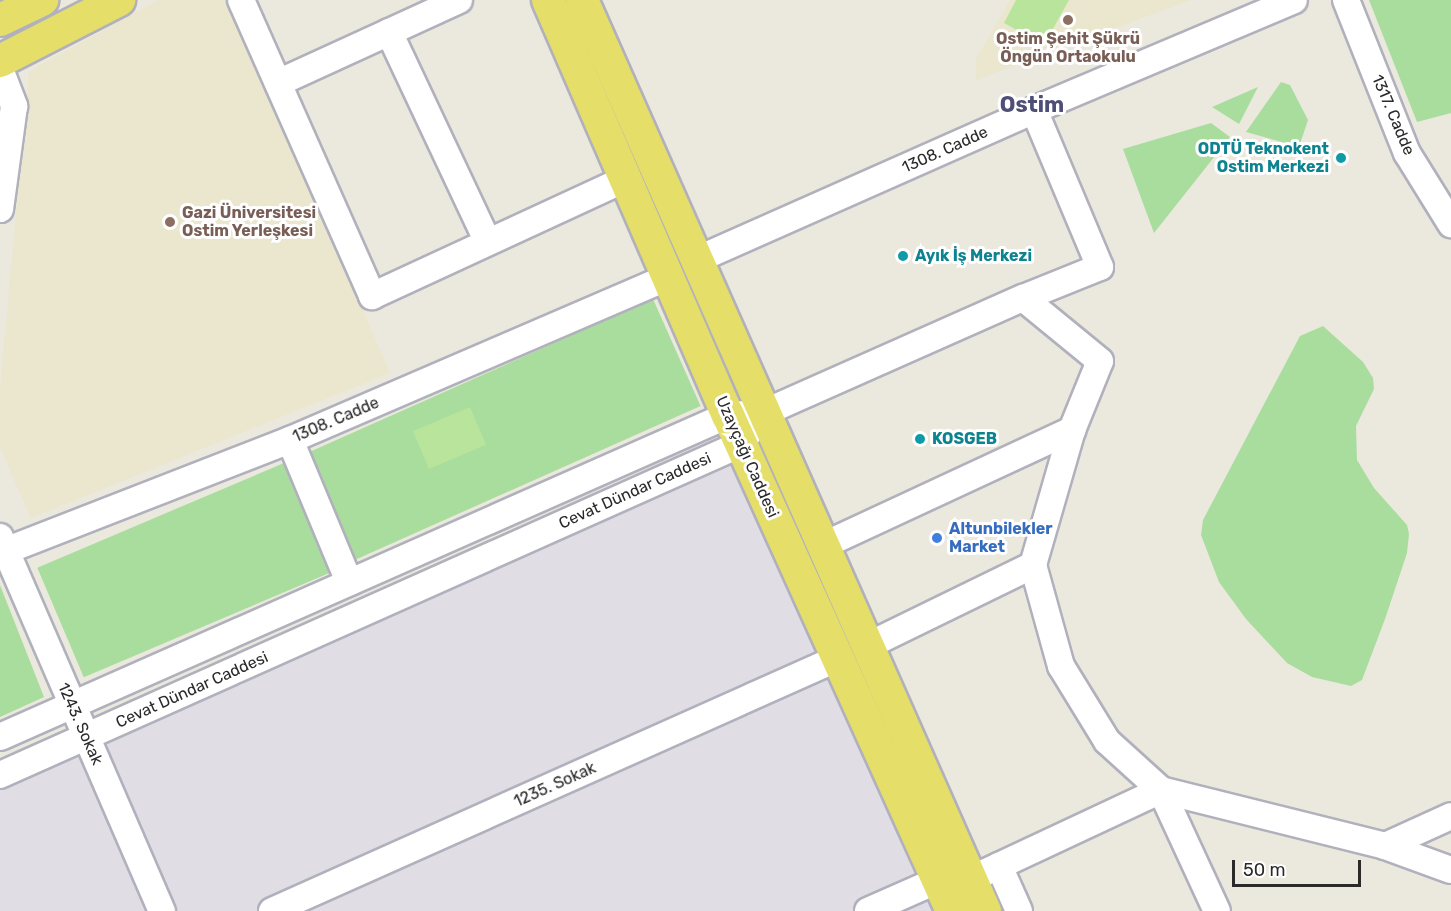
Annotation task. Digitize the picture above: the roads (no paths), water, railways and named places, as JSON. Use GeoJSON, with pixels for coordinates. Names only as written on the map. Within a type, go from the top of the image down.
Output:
{"type":"FeatureCollection","features":[{"type":"Feature","properties":{"kind":"main road"},"geometry":{"type":"LineString","coordinates":[[0,20],[42,0]]}},
{"type":"Feature","properties":{"kind":"main road"},"geometry":{"type":"LineString","coordinates":[[0,61],[119,0]]}},
{"type":"Feature","properties":{"kind":"main road","name":"Uzayçağı Caddesi"},"geometry":{"type":"LineString","coordinates":[[548,0],[728,415],[952,911]]}},
{"type":"Feature","properties":{"kind":"main road","name":"Uzayçağı Caddesi"},"geometry":{"type":"LineString","coordinates":[[582,0],[763,414],[985,911]]}},
{"type":"Feature","properties":{"kind":"street"},"geometry":{"type":"LineString","coordinates":[[241,0],[372,296],[625,179]]}},
{"type":"Feature","properties":{"kind":"street"},"geometry":{"type":"LineString","coordinates":[[278,83],[459,0]]}},
{"type":"Feature","properties":{"kind":"street","name":"1308. Cadde"},"geometry":{"type":"LineString","coordinates":[[696,260],[1034,110],[1293,0]]}},
{"type":"Feature","properties":{"kind":"street","name":"1317. Cadde"},"geometry":{"type":"LineString","coordinates":[[1346,0],[1407,153],[1451,224]]}},
{"type":"Feature","properties":{"kind":"street"},"geometry":{"type":"LineString","coordinates":[[389,32],[488,242]]}},
{"type":"Feature","properties":{"kind":"street"},"geometry":{"type":"LineString","coordinates":[[0,69],[14,106],[0,209]]}},
{"type":"Feature","properties":{"kind":"street"},"geometry":{"type":"LineString","coordinates":[[763,414],[1023,298],[1100,267],[1034,110]]}},
{"type":"Feature","properties":{"kind":"street","name":"1308. Cadde"},"geometry":{"type":"LineString","coordinates":[[2,547],[290,440],[668,277]]}},
{"type":"Feature","properties":{"kind":"street"},"geometry":{"type":"LineString","coordinates":[[1023,298],[1100,361],[1072,430],[1033,565],[1061,666],[1107,741],[1161,790],[1217,911]]}},
{"type":"Feature","properties":{"kind":"street","name":"Cevat Dündar Caddesi"},"geometry":{"type":"LineString","coordinates":[[0,737],[728,415],[763,414]]}},
{"type":"Feature","properties":{"kind":"street","name":"Cevat Dündar Caddesi"},"geometry":{"type":"LineString","coordinates":[[0,775],[741,444],[763,414]]}},
{"type":"Feature","properties":{"kind":"street"},"geometry":{"type":"LineString","coordinates":[[822,546],[1072,430]]}},
{"type":"Feature","properties":{"kind":"street"},"geometry":{"type":"LineString","coordinates":[[290,440],[350,582]]}},
{"type":"Feature","properties":{"kind":"street","name":"1243. Sokak"},"geometry":{"type":"LineString","coordinates":[[2,547],[162,911]]}},
{"type":"Feature","properties":{"kind":"street"},"geometry":{"type":"LineString","coordinates":[[867,646],[1033,565]]}},
{"type":"Feature","properties":{"kind":"street","name":"1235. Sokak"},"geometry":{"type":"LineString","coordinates":[[272,911],[838,658]]}},
{"type":"Feature","properties":{"kind":"street"},"geometry":{"type":"LineString","coordinates":[[971,879],[1161,790],[1385,846],[1451,870]]}},
{"type":"Feature","properties":{"kind":"street"},"geometry":{"type":"LineString","coordinates":[[1385,846],[1451,816]]}},
{"type":"Feature","properties":{"kind":"street"},"geometry":{"type":"LineString","coordinates":[[999,866],[1019,911]]}},
{"type":"Feature","properties":{"kind":"street"},"geometry":{"type":"LineString","coordinates":[[868,911],[938,880]]}},
{"type":"Feature","properties":{"kind":"place","name":"Ostim Şehit Şükrü Öngün Ortaokulu"},"geometry":{"type":"Point","coordinates":[1068,20]}},
{"type":"Feature","properties":{"kind":"place","name":"ODTÜ Teknokent Ostim Merkezi"},"geometry":{"type":"Point","coordinates":[1341,158]}},
{"type":"Feature","properties":{"kind":"place","name":"Gazi Üniversitesi Ostim Yerleşkesi"},"geometry":{"type":"Point","coordinates":[170,222]}},
{"type":"Feature","properties":{"kind":"place","name":"Ayık İş Merkezi"},"geometry":{"type":"Point","coordinates":[903,256]}},
{"type":"Feature","properties":{"kind":"place","name":"KOSGEB"},"geometry":{"type":"Point","coordinates":[920,439]}},
{"type":"Feature","properties":{"kind":"place","name":"Altunbilekler Market"},"geometry":{"type":"Point","coordinates":[937,538]}},
{"type":"Feature","properties":{"kind":"district","name":"Ostim"},"geometry":{"type":"Point","coordinates":[1032,105]}}]}
